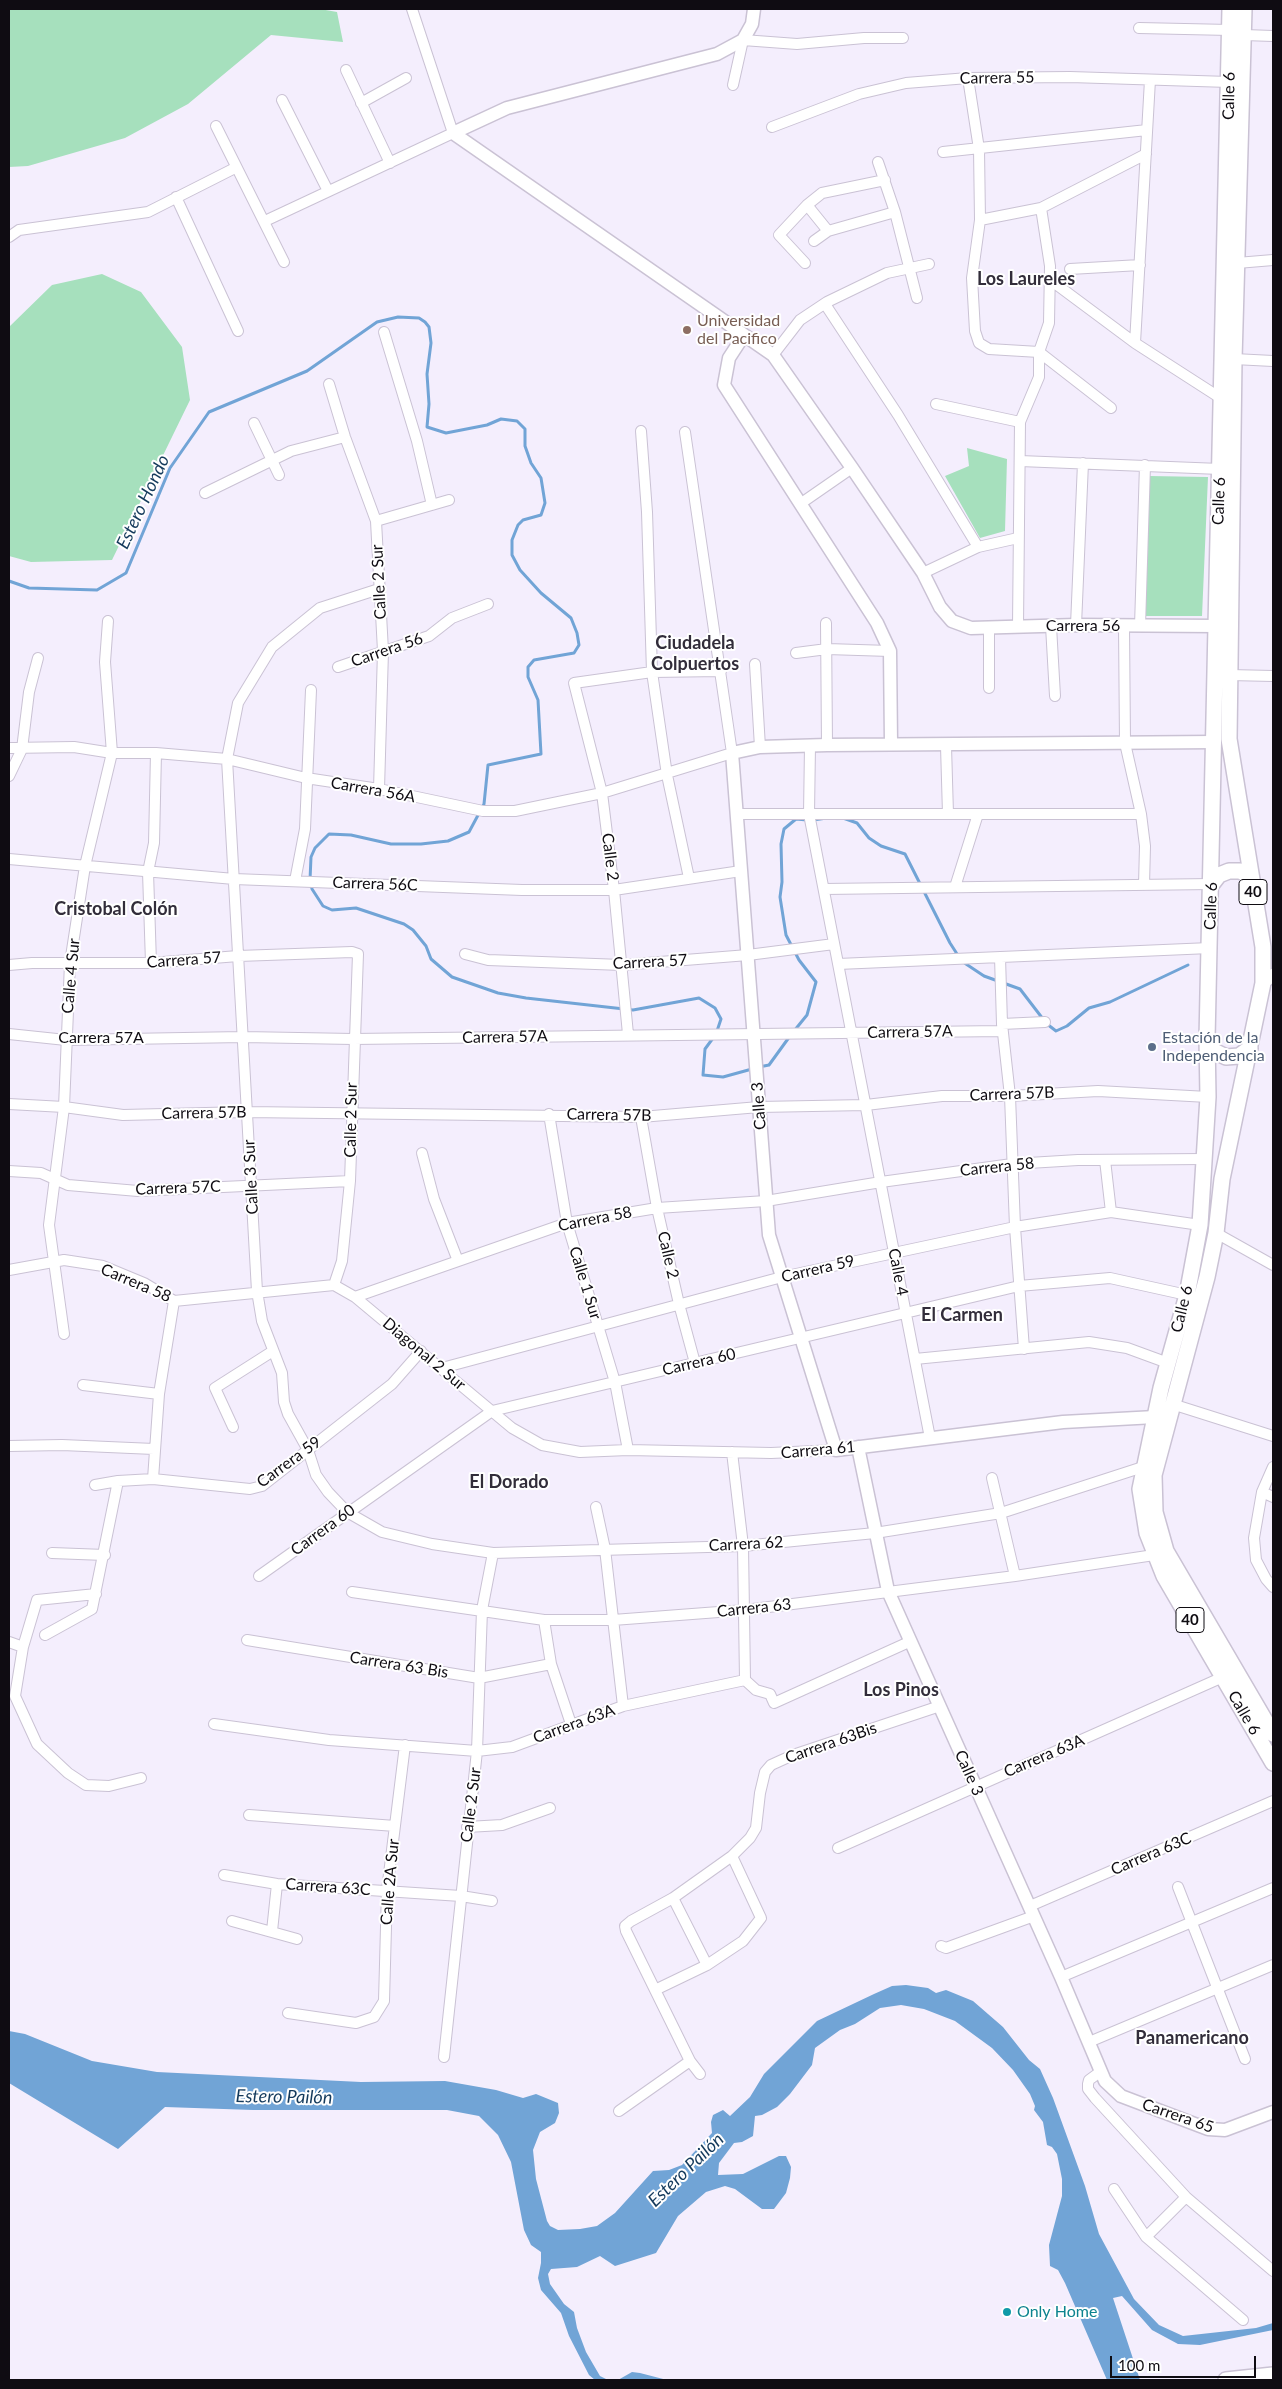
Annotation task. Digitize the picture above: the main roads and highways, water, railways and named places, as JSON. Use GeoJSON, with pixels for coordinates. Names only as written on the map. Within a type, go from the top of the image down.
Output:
{"type":"FeatureCollection","features":[{"type":"Feature","properties":{"kind":"highway","name":"Calle 6"},"geometry":{"type":"LineString","coordinates":[[1230,9],[1237,33],[1237,263],[1229,739],[1250,876],[1268,951],[1268,979],[1250,1048],[1222,1179],[1216,1234],[1207,1277],[1154,1475],[1155,1512],[1166,1551],[1273,1734]]}},
{"type":"Feature","properties":{"kind":"highway","name":"Calle 6"},"geometry":{"type":"LineString","coordinates":[[1244,9],[1237,33],[1229,82],[1207,1039],[1208,1097],[1200,1225],[1187,1295],[1168,1363],[1143,1467],[1140,1489],[1147,1532],[1154,1555],[1273,1763]]}},
{"type":"Feature","properties":{"kind":"highway"},"geometry":{"type":"LineString","coordinates":[[1212,884],[1219,875],[1229,871],[1240,871],[1250,876]]}},
{"type":"Feature","properties":{"kind":"highway"},"geometry":{"type":"LineString","coordinates":[[1207,1039],[1214,1051],[1226,1057],[1239,1056],[1250,1048]]}},
{"type":"Feature","properties":{"kind":"highway"},"geometry":{"type":"LineString","coordinates":[[1226,2380],[1273,2375]]}},
{"type":"Feature","properties":{"kind":"main road"},"geometry":{"type":"LineString","coordinates":[[754,9],[752,24],[743,40],[717,54],[507,108],[453,133],[744,335],[729,358],[724,385],[876,622],[890,651],[891,743],[946,746],[1215,742]]}},
{"type":"Feature","properties":{"kind":"main road","name":"Carrera 56"},"geometry":{"type":"LineString","coordinates":[[744,335],[773,355],[923,573],[940,607],[952,621],[971,628],[1076,625],[1216,626]]}},
{"type":"Feature","properties":{"kind":"main road","name":"Calle 3"},"geometry":{"type":"LineString","coordinates":[[836,1450],[769,1235],[732,754],[760,747],[891,743]]}},
{"type":"Feature","properties":{"kind":"main road","name":"Carrera 61"},"geometry":{"type":"LineString","coordinates":[[836,1450],[1063,1422],[1155,1417]]}},
{"type":"Feature","properties":{"kind":"main road","name":"Calle 3"},"geometry":{"type":"LineString","coordinates":[[858,1447],[888,1591],[909,1642],[940,1706],[1032,1911],[1089,2042],[1100,2072],[1112,2088]]}},
{"type":"Feature","properties":{"kind":"main road","name":"Carrera 65"},"geometry":{"type":"LineString","coordinates":[[1112,2088],[1121,2096],[1208,2129],[1225,2130],[1273,2112]]}},
{"type":"Feature","properties":{"kind":"water","name":"Estero Pailón"},"geometry":{"type":"Polygon","coordinates":[[[906,1985],[928,1988],[936,1993],[946,1990],[973,2001],[1003,2027],[1029,2060],[1040,2069],[1053,2098],[1085,2186],[1099,2234],[1134,2299],[1159,2325],[1183,2336],[1256,2328],[1273,2323],[1273,2330],[1200,2345],[1178,2344],[1152,2330],[1122,2296],[1113,2298],[1140,2380],[1107,2380],[1065,2283],[1058,2270],[1050,2266],[1049,2245],[1062,2196],[1062,2179],[1057,2154],[1052,2147],[1047,2145],[1043,2122],[1034,2110],[1035,2106],[1030,2094],[1013,2070],[992,2048],[955,2021],[924,2009],[901,2005],[880,2008],[855,2024],[840,2030],[815,2048],[812,2065],[790,2094],[777,2107],[762,2115],[755,2116],[753,2136],[742,2142],[734,2143],[719,2163],[718,2175],[743,2174],[779,2156],[786,2156],[791,2167],[790,2178],[786,2193],[774,2209],[762,2209],[735,2189],[725,2186],[706,2192],[678,2216],[656,2253],[615,2266],[600,2256],[577,2267],[551,2269],[548,2274],[550,2284],[564,2304],[574,2312],[577,2328],[586,2352],[600,2376],[608,2380],[595,2380],[589,2375],[569,2336],[561,2313],[541,2290],[538,2278],[541,2252],[531,2245],[524,2230],[511,2162],[498,2135],[479,2116],[447,2110],[253,2110],[165,2107],[118,2149],[9,2083],[9,2031],[25,2034],[92,2061],[157,2072],[361,2082],[445,2081],[496,2090],[523,2098],[536,2094],[558,2103],[559,2113],[555,2123],[540,2132],[533,2150],[536,2179],[547,2221],[550,2226],[558,2230],[580,2229],[597,2226],[615,2213],[653,2171],[669,2170],[682,2165],[712,2133],[711,2122],[713,2115],[723,2110],[730,2116],[750,2097],[764,2074],[817,2021],[892,1986],[906,1985]]]}},
{"type":"Feature","properties":{"kind":"water"},"geometry":{"type":"Polygon","coordinates":[[[632,2372],[640,2373],[667,2380],[618,2380],[632,2372]]]}},
{"type":"Feature","properties":{"kind":"waterway","name":"Estero Hondo"},"geometry":{"type":"LineString","coordinates":[[9,581],[29,588],[97,590],[126,573],[170,468],[209,412],[307,371],[377,322],[398,317],[419,318],[429,327],[431,343],[427,374],[429,404],[427,427],[446,433],[487,425],[501,419],[517,421],[525,429],[525,446],[531,463],[541,478],[545,503],[541,515],[523,520],[518,525],[512,540],[512,555],[520,570],[541,593],[571,618],[579,645],[574,653],[534,660],[528,667],[528,677],[538,700],[541,754],[488,765],[484,804],[469,832],[448,841],[421,844],[391,844],[351,835],[329,834],[315,848],[311,857],[310,880],[312,889],[323,906],[332,910],[356,908],[404,924],[413,930],[426,946],[431,959],[452,977],[498,993],[633,1010],[699,998],[715,1008],[721,1019],[716,1034],[705,1049],[703,1075],[723,1077],[752,1069]]}},
{"type":"Feature","properties":{"kind":"waterway"},"geometry":{"type":"LineString","coordinates":[[813,820],[827,818]]}},
{"type":"Feature","properties":{"kind":"waterway"},"geometry":{"type":"LineString","coordinates":[[843,818],[857,823],[869,838],[881,846],[905,854],[959,957]]}},
{"type":"Feature","properties":{"kind":"waterway"},"geometry":{"type":"LineString","coordinates":[[794,1031],[807,1015],[816,982],[799,960],[786,935],[780,897],[782,882],[781,844],[784,829],[796,819],[807,820]]}},
{"type":"Feature","properties":{"kind":"waterway"},"geometry":{"type":"LineString","coordinates":[[963,962],[984,976],[1020,989],[1043,1019]]}},
{"type":"Feature","properties":{"kind":"waterway"},"geometry":{"type":"LineString","coordinates":[[1047,1024],[1056,1031],[1067,1026],[1089,1008],[1110,1002],[1188,965]]}},
{"type":"Feature","properties":{"kind":"waterway"},"geometry":{"type":"LineString","coordinates":[[759,1067],[769,1065],[790,1036]]}},
{"type":"Feature","properties":{"kind":"place","name":"Universidad del Pacifico"},"geometry":{"type":"Point","coordinates":[687,330]}},
{"type":"Feature","properties":{"kind":"place","name":"Estación de la Independencia"},"geometry":{"type":"Point","coordinates":[1152,1047]}},
{"type":"Feature","properties":{"kind":"place","name":"Only Home"},"geometry":{"type":"Point","coordinates":[1007,2312]}},
{"type":"Feature","properties":{"kind":"district","name":"Los Laureles"},"geometry":{"type":"Point","coordinates":[1026,279]}},
{"type":"Feature","properties":{"kind":"district","name":"Ciudadela Colpuertos"},"geometry":{"type":"Point","coordinates":[695,653]}},
{"type":"Feature","properties":{"kind":"district","name":"Cristobal Colón"},"geometry":{"type":"Point","coordinates":[116,909]}},
{"type":"Feature","properties":{"kind":"district","name":"El Carmen"},"geometry":{"type":"Point","coordinates":[962,1315]}},
{"type":"Feature","properties":{"kind":"district","name":"El Dorado"},"geometry":{"type":"Point","coordinates":[509,1482]}},
{"type":"Feature","properties":{"kind":"district","name":"Los Pinos"},"geometry":{"type":"Point","coordinates":[901,1690]}},
{"type":"Feature","properties":{"kind":"district","name":"Panamericano"},"geometry":{"type":"Point","coordinates":[1192,2038]}}]}
